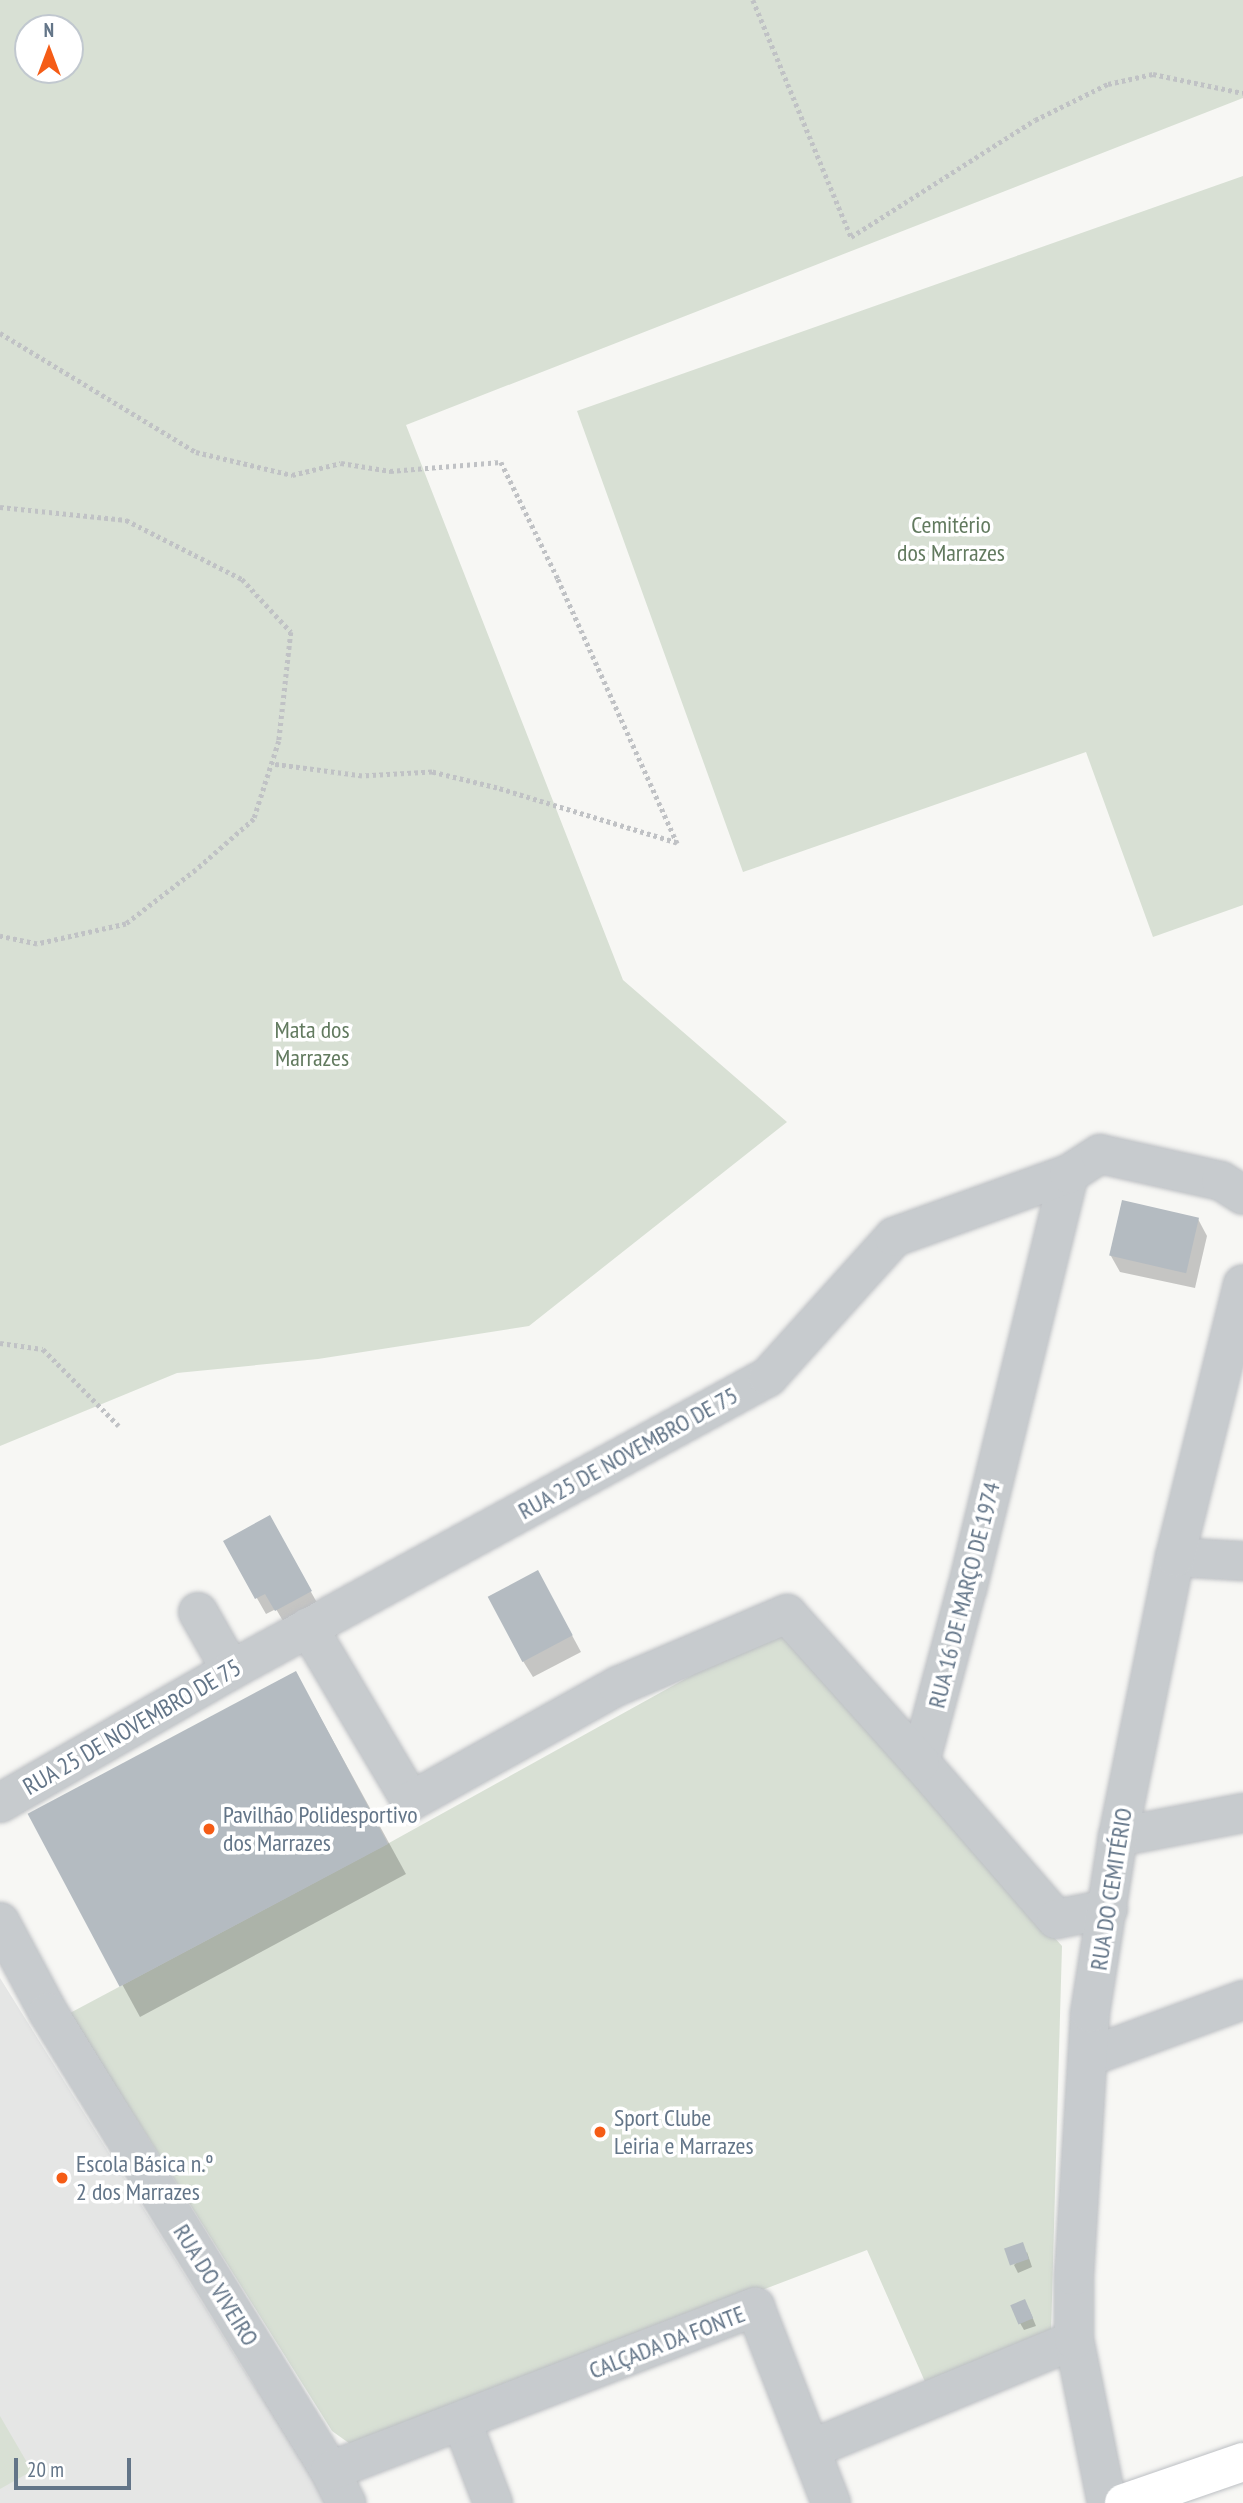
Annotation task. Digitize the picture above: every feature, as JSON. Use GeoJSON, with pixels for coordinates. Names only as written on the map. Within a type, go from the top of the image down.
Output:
{"type":"FeatureCollection","features":[{"type":"Feature","properties":{"kind":"main road"},"geometry":{"type":"LineString","coordinates":[[1124,2503],[1243,2462]]}},
{"type":"Feature","properties":{"kind":"street","name":"RUA 25 DE NOVEMBRO DE 75"},"geometry":{"type":"LineString","coordinates":[[0,1803],[308,1627],[768,1377],[894,1237],[1069,1174],[1100,1154],[1221,1181],[1243,1195]]}},
{"type":"Feature","properties":{"kind":"street","name":"RUA 16 DE MARÇO DE 1974"},"geometry":{"type":"LineString","coordinates":[[920,1762],[967,1588],[1069,1174]]}},
{"type":"Feature","properties":{"kind":"street","name":"RUA DO CEMITÉRIO"},"geometry":{"type":"LineString","coordinates":[[1107,2503],[1074,2340],[1074,2276],[1090,2013],[1118,1837],[1175,1556],[1236,1338],[1243,1284]]}},
{"type":"Feature","properties":{"kind":"street"},"geometry":{"type":"LineString","coordinates":[[1175,1556],[1243,1561]]}},
{"type":"Feature","properties":{"kind":"street"},"geometry":{"type":"LineString","coordinates":[[198,1612],[231,1670]]}},
{"type":"Feature","properties":{"kind":"street"},"geometry":{"type":"LineString","coordinates":[[308,1627],[411,1801],[618,1686],[787,1614],[1056,1919],[1108,1909]]}},
{"type":"Feature","properties":{"kind":"street"},"geometry":{"type":"LineString","coordinates":[[1118,1837],[1243,1813]]}},
{"type":"Feature","properties":{"kind":"street","name":"RUA DO VIVEIRO"},"geometry":{"type":"LineString","coordinates":[[0,1922],[48,2012],[338,2487]]}},
{"type":"Feature","properties":{"kind":"street"},"geometry":{"type":"LineString","coordinates":[[1088,2057],[1243,2000]]}},
{"type":"Feature","properties":{"kind":"street","name":"CALÇADA DA FONTE"},"geometry":{"type":"LineString","coordinates":[[462,2422],[755,2307],[831,2503]]}},
{"type":"Feature","properties":{"kind":"street"},"geometry":{"type":"LineString","coordinates":[[811,2449],[1074,2340]]}},
{"type":"Feature","properties":{"kind":"street"},"geometry":{"type":"LineString","coordinates":[[338,2487],[462,2422],[493,2503]]}},
{"type":"Feature","properties":{"kind":"path"},"geometry":{"type":"LineString","coordinates":[[753,0],[851,237],[1035,120],[1108,84],[1153,74],[1243,93]]}},
{"type":"Feature","properties":{"kind":"path"},"geometry":{"type":"LineString","coordinates":[[0,333],[196,452],[292,475],[341,463],[390,471],[501,462],[558,579],[677,843],[497,788],[432,772],[362,776],[272,764]]}},
{"type":"Feature","properties":{"kind":"path"},"geometry":{"type":"LineString","coordinates":[[0,507],[126,520],[242,579],[291,632],[279,741],[254,819],[196,870],[126,924],[37,944],[0,936]]}},
{"type":"Feature","properties":{"kind":"path"},"geometry":{"type":"LineString","coordinates":[[0,1343],[43,1349],[119,1426]]}},
{"type":"Feature","properties":{"kind":"shaded area","name":"Escola Básica n.º 2 dos Marrazes"},"geometry":{"type":"Polygon","coordinates":[[[0,1978],[249,2378],[327,2490],[330,2503],[0,2503],[0,1978]]]}},
{"type":"Feature","properties":{"kind":"green space","name":"Mata dos Marrazes"},"geometry":{"type":"Polygon","coordinates":[[[0,0],[1243,0],[1243,98],[406,425],[623,980],[787,1122],[529,1326],[318,1359],[177,1373],[0,1446],[0,0]]]}},
{"type":"Feature","properties":{"kind":"green space","name":"Cemitério dos Marrazes"},"geometry":{"type":"Polygon","coordinates":[[[1243,176],[1243,905],[1153,937],[1086,752],[743,872],[577,411],[1243,176]]]}},
{"type":"Feature","properties":{"kind":"green space","name":"Sport Clube Leiria e Marrazes"},"geometry":{"type":"Polygon","coordinates":[[[777,1628],[1062,1946],[1051,2333],[926,2384],[867,2250],[353,2446],[332,2431],[70,2013],[389,1843],[777,1628]]]}},
{"type":"Feature","properties":{"kind":"green space"},"geometry":{"type":"Polygon","coordinates":[[[0,2416],[32,2471],[0,2489],[0,2416]]]}},
{"type":"Feature","properties":{"kind":"building"},"geometry":{"type":"Polygon","coordinates":[[[1122,1200],[1199,1218],[1186,1273],[1109,1256],[1122,1200]]]}},
{"type":"Feature","properties":{"kind":"building"},"geometry":{"type":"Polygon","coordinates":[[[270,1515],[312,1591],[275,1611],[265,1594],[255,1599],[223,1541],[270,1515]]]}},
{"type":"Feature","properties":{"kind":"building"},"geometry":{"type":"Polygon","coordinates":[[[538,1570],[573,1635],[522,1662],[488,1597],[538,1570]]]}},
{"type":"Feature","properties":{"kind":"building","name":"Pavilhão Polidesportivo dos Marrazes"},"geometry":{"type":"Polygon","coordinates":[[[296,1671],[388,1844],[120,1987],[28,1814],[296,1671]]]}},
{"type":"Feature","properties":{"kind":"building"},"geometry":{"type":"Polygon","coordinates":[[[1023,2242],[1029,2259],[1010,2266],[1004,2249],[1023,2242]]]}},
{"type":"Feature","properties":{"kind":"building"},"geometry":{"type":"Polygon","coordinates":[[[1025,2299],[1033,2318],[1018,2325],[1010,2305],[1025,2299]]]}},
{"type":"Feature","properties":{"kind":"place","name":"Pavilhão Polidesportivo dos Marrazes"},"geometry":{"type":"Point","coordinates":[209,1829]}},
{"type":"Feature","properties":{"kind":"place","name":"Sport Clube Leiria e Marrazes"},"geometry":{"type":"Point","coordinates":[600,2132]}},
{"type":"Feature","properties":{"kind":"place","name":"Escola Básica n.º 2 dos Marrazes"},"geometry":{"type":"Point","coordinates":[62,2178]}}]}
